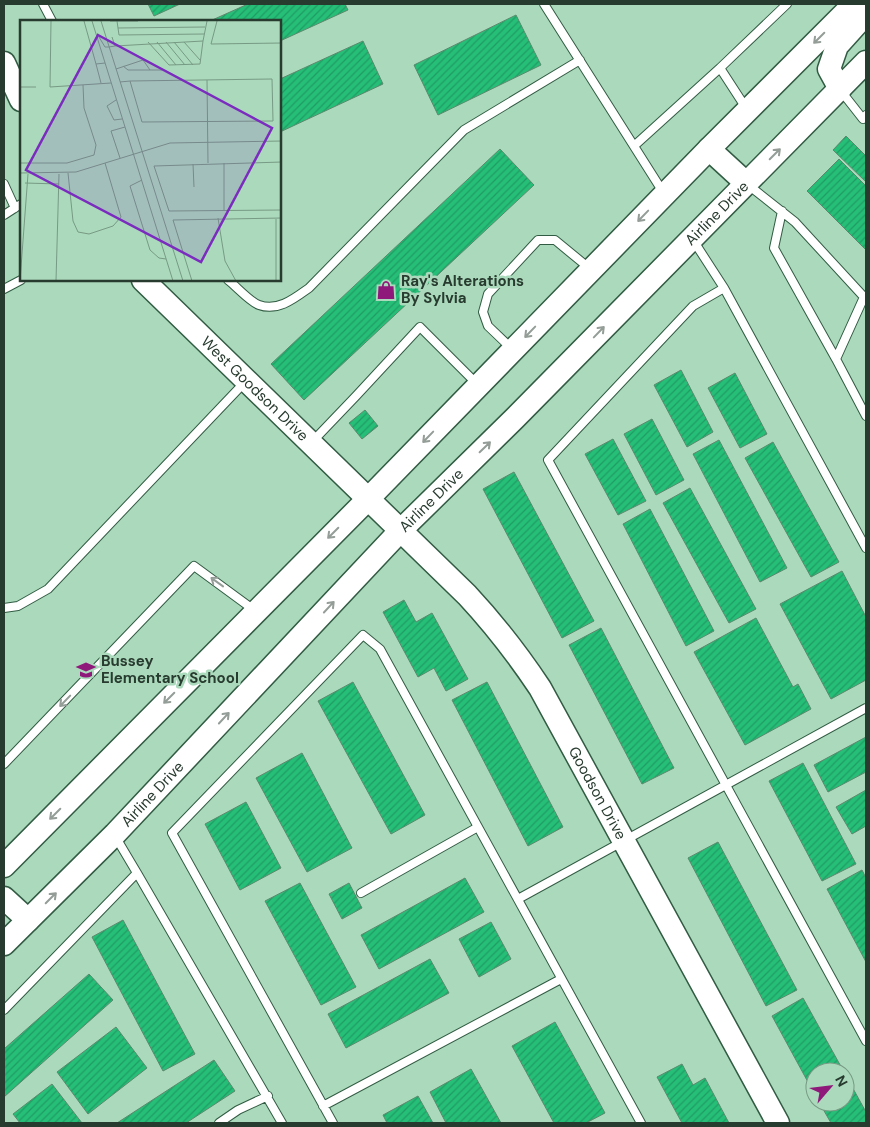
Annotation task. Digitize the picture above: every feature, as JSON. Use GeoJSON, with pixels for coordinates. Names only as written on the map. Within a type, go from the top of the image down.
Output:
{"type":"FeatureCollection","features":[{"type":"Feature","properties":{"kind":"main road"},"geometry":{"type":"LineString","coordinates":[[4,866],[368,499],[709,149],[854,4]]}},
{"type":"Feature","properties":{"kind":"main road"},"geometry":{"type":"LineString","coordinates":[[840,89],[829,69],[837,46],[863,18],[864,4]]}},
{"type":"Feature","properties":{"kind":"main road","name":"Airline Drive"},"geometry":{"type":"LineString","coordinates":[[4,944],[114,834],[400,531],[515,418],[866,62]]}},
{"type":"Feature","properties":{"kind":"main road"},"geometry":{"type":"LineString","coordinates":[[4,63],[20,98]]}},
{"type":"Feature","properties":{"kind":"main road"},"geometry":{"type":"LineString","coordinates":[[709,149],[746,183]]}},
{"type":"Feature","properties":{"kind":"main road","name":"West Goodson Drive"},"geometry":{"type":"LineString","coordinates":[[144,281],[368,499]]}},
{"type":"Feature","properties":{"kind":"main road","name":"Goodson Drive"},"geometry":{"type":"LineString","coordinates":[[368,499],[467,594],[518,654],[540,688],[778,1123]]}},
{"type":"Feature","properties":{"kind":"main road"},"geometry":{"type":"LineString","coordinates":[[4,898],[28,920]]}},
{"type":"Feature","properties":{"kind":"lane"},"geometry":{"type":"LineString","coordinates":[[43,4],[51,20]]}},
{"type":"Feature","properties":{"kind":"lane"},"geometry":{"type":"LineString","coordinates":[[544,4],[664,195]]}},
{"type":"Feature","properties":{"kind":"lane"},"geometry":{"type":"LineString","coordinates":[[634,146],[787,4]]}},
{"type":"Feature","properties":{"kind":"lane"},"geometry":{"type":"LineString","coordinates":[[229,281],[258,305],[272,307],[288,303],[310,288],[464,130],[580,60]]}},
{"type":"Feature","properties":{"kind":"lane"},"geometry":{"type":"LineString","coordinates":[[720,68],[748,110]]}},
{"type":"Feature","properties":{"kind":"lane"},"geometry":{"type":"LineString","coordinates":[[840,89],[865,120]]}},
{"type":"Feature","properties":{"kind":"lane"},"geometry":{"type":"LineString","coordinates":[[746,183],[795,222],[864,297],[836,359]]}},
{"type":"Feature","properties":{"kind":"lane"},"geometry":{"type":"LineString","coordinates":[[4,184],[18,206],[4,214]]}},
{"type":"Feature","properties":{"kind":"lane"},"geometry":{"type":"LineString","coordinates":[[782,211],[774,248],[866,416]]}},
{"type":"Feature","properties":{"kind":"lane"},"geometry":{"type":"LineString","coordinates":[[692,237],[724,288],[866,548]]}},
{"type":"Feature","properties":{"kind":"lane"},"geometry":{"type":"LineString","coordinates":[[513,350],[488,326],[483,312],[488,294],[538,240],[555,240],[591,270]]}},
{"type":"Feature","properties":{"kind":"lane"},"geometry":{"type":"LineString","coordinates":[[4,289],[20,281]]}},
{"type":"Feature","properties":{"kind":"lane"},"geometry":{"type":"LineString","coordinates":[[724,288],[693,306],[548,460],[866,1041]]}},
{"type":"Feature","properties":{"kind":"lane"},"geometry":{"type":"LineString","coordinates":[[310,443],[420,327],[478,385]]}},
{"type":"Feature","properties":{"kind":"lane"},"geometry":{"type":"LineString","coordinates":[[4,608],[18,606],[48,589],[246,381]]}},
{"type":"Feature","properties":{"kind":"lane"},"geometry":{"type":"LineString","coordinates":[[4,764],[194,566],[256,611]]}},
{"type":"Feature","properties":{"kind":"lane"},"geometry":{"type":"LineString","coordinates":[[333,1123],[172,833],[363,635],[380,649],[640,1123]]}},
{"type":"Feature","properties":{"kind":"lane"},"geometry":{"type":"LineString","coordinates":[[518,900],[866,708]]}},
{"type":"Feature","properties":{"kind":"lane"},"geometry":{"type":"LineString","coordinates":[[361,893],[478,827]]}},
{"type":"Feature","properties":{"kind":"lane"},"geometry":{"type":"LineString","coordinates":[[114,834],[282,1123]]}},
{"type":"Feature","properties":{"kind":"lane"},"geometry":{"type":"LineString","coordinates":[[4,1010],[137,873]]}},
{"type":"Feature","properties":{"kind":"lane"},"geometry":{"type":"LineString","coordinates":[[323,1106],[561,979]]}},
{"type":"Feature","properties":{"kind":"lane"},"geometry":{"type":"LineString","coordinates":[[220,1123],[238,1110],[268,1096]]}},
{"type":"Feature","properties":{"kind":"building"},"geometry":{"type":"Polygon","coordinates":[[[148,4],[180,4],[154,16],[148,4]]]}},
{"type":"Feature","properties":{"kind":"building"},"geometry":{"type":"Polygon","coordinates":[[[248,4],[345,4],[348,10],[281,41],[281,20],[212,20],[248,4]]]}},
{"type":"Feature","properties":{"kind":"building"},"geometry":{"type":"Polygon","coordinates":[[[516,15],[541,65],[438,115],[414,65],[516,15]]]}},
{"type":"Feature","properties":{"kind":"building"},"geometry":{"type":"Polygon","coordinates":[[[363,41],[383,84],[281,132],[281,79],[363,41]]]}},
{"type":"Feature","properties":{"kind":"building"},"geometry":{"type":"Polygon","coordinates":[[[846,136],[866,156],[866,182],[833,150],[846,136]]]}},
{"type":"Feature","properties":{"kind":"building"},"geometry":{"type":"Polygon","coordinates":[[[500,149],[534,185],[304,400],[271,364],[500,149]]]}},
{"type":"Feature","properties":{"kind":"building"},"geometry":{"type":"Polygon","coordinates":[[[839,159],[866,186],[866,250],[807,191],[839,159]]]}},
{"type":"Feature","properties":{"kind":"building"},"geometry":{"type":"Polygon","coordinates":[[[681,370],[713,432],[687,447],[654,385],[681,370]]]}},
{"type":"Feature","properties":{"kind":"building"},"geometry":{"type":"Polygon","coordinates":[[[735,373],[767,434],[740,448],[708,388],[735,373]]]}},
{"type":"Feature","properties":{"kind":"building"},"geometry":{"type":"Polygon","coordinates":[[[365,410],[378,426],[362,439],[349,423],[365,410]]]}},
{"type":"Feature","properties":{"kind":"building"},"geometry":{"type":"Polygon","coordinates":[[[652,419],[684,480],[656,495],[624,434],[652,419]]]}},
{"type":"Feature","properties":{"kind":"building"},"geometry":{"type":"Polygon","coordinates":[[[613,439],[646,501],[618,515],[585,454],[613,439]]]}},
{"type":"Feature","properties":{"kind":"building"},"geometry":{"type":"Polygon","coordinates":[[[719,440],[787,568],[760,582],[693,454],[719,440]]]}},
{"type":"Feature","properties":{"kind":"building"},"geometry":{"type":"Polygon","coordinates":[[[773,442],[839,562],[811,577],[745,458],[773,442]]]}},
{"type":"Feature","properties":{"kind":"building"},"geometry":{"type":"Polygon","coordinates":[[[514,472],[594,621],[562,638],[483,489],[514,472]]]}},
{"type":"Feature","properties":{"kind":"building"},"geometry":{"type":"Polygon","coordinates":[[[690,488],[756,609],[729,623],[663,503],[690,488]]]}},
{"type":"Feature","properties":{"kind":"building"},"geometry":{"type":"Polygon","coordinates":[[[650,509],[714,631],[686,646],[623,524],[650,509]]]}},
{"type":"Feature","properties":{"kind":"building"},"geometry":{"type":"Polygon","coordinates":[[[842,571],[866,617],[866,680],[831,699],[780,604],[842,571]]]}},
{"type":"Feature","properties":{"kind":"building"},"geometry":{"type":"Polygon","coordinates":[[[404,600],[416,622],[432,613],[468,679],[446,691],[434,668],[418,677],[383,612],[404,600]]]}},
{"type":"Feature","properties":{"kind":"building"},"geometry":{"type":"Polygon","coordinates":[[[756,618],[793,687],[798,684],[811,709],[745,745],[694,652],[756,618]]]}},
{"type":"Feature","properties":{"kind":"building"},"geometry":{"type":"Polygon","coordinates":[[[601,628],[674,768],[642,784],[569,645],[601,628]]]}},
{"type":"Feature","properties":{"kind":"building"},"geometry":{"type":"Polygon","coordinates":[[[353,682],[425,815],[391,834],[318,701],[353,682]]]}},
{"type":"Feature","properties":{"kind":"building"},"geometry":{"type":"Polygon","coordinates":[[[487,682],[563,827],[528,846],[452,700],[487,682]]]}},
{"type":"Feature","properties":{"kind":"building"},"geometry":{"type":"Polygon","coordinates":[[[866,737],[866,772],[828,792],[814,765],[866,737]]]}},
{"type":"Feature","properties":{"kind":"building"},"geometry":{"type":"Polygon","coordinates":[[[302,753],[352,848],[307,872],[256,778],[302,753]]]}},
{"type":"Feature","properties":{"kind":"building"},"geometry":{"type":"Polygon","coordinates":[[[803,763],[856,864],[822,881],[769,781],[803,763]]]}},
{"type":"Feature","properties":{"kind":"building"},"geometry":{"type":"Polygon","coordinates":[[[866,790],[866,826],[852,834],[836,807],[866,790]]]}},
{"type":"Feature","properties":{"kind":"building"},"geometry":{"type":"Polygon","coordinates":[[[246,802],[281,868],[240,890],[205,824],[246,802]]]}},
{"type":"Feature","properties":{"kind":"building"},"geometry":{"type":"Polygon","coordinates":[[[718,842],[797,990],[766,1006],[688,858],[718,842]]]}},
{"type":"Feature","properties":{"kind":"building"},"geometry":{"type":"Polygon","coordinates":[[[862,870],[866,878],[866,962],[827,889],[862,870]]]}},
{"type":"Feature","properties":{"kind":"building"},"geometry":{"type":"Polygon","coordinates":[[[465,878],[484,912],[379,969],[361,935],[465,878]]]}},
{"type":"Feature","properties":{"kind":"building"},"geometry":{"type":"Polygon","coordinates":[[[300,883],[356,987],[321,1005],[265,901],[300,883]]]}},
{"type":"Feature","properties":{"kind":"building"},"geometry":{"type":"Polygon","coordinates":[[[349,883],[362,908],[342,919],[329,894],[349,883]]]}},
{"type":"Feature","properties":{"kind":"building"},"geometry":{"type":"Polygon","coordinates":[[[123,920],[195,1054],[163,1071],[92,937],[123,920]]]}},
{"type":"Feature","properties":{"kind":"building"},"geometry":{"type":"Polygon","coordinates":[[[491,922],[511,959],[479,977],[459,939],[491,922]]]}},
{"type":"Feature","properties":{"kind":"building"},"geometry":{"type":"Polygon","coordinates":[[[430,959],[449,993],[346,1048],[328,1014],[430,959]]]}},
{"type":"Feature","properties":{"kind":"building"},"geometry":{"type":"Polygon","coordinates":[[[89,974],[113,1000],[4,1097],[4,1049],[89,974]]]}},
{"type":"Feature","properties":{"kind":"building"},"geometry":{"type":"Polygon","coordinates":[[[803,998],[838,1062],[805,1062],[805,1077],[772,1016],[803,998]]]}},
{"type":"Feature","properties":{"kind":"building"},"geometry":{"type":"Polygon","coordinates":[[[555,1022],[605,1113],[586,1123],[554,1123],[512,1046],[555,1022]]]}},
{"type":"Feature","properties":{"kind":"building"},"geometry":{"type":"Polygon","coordinates":[[[116,1027],[147,1068],[88,1114],[57,1072],[116,1027]]]}},
{"type":"Feature","properties":{"kind":"building"},"geometry":{"type":"Polygon","coordinates":[[[214,1060],[235,1091],[186,1123],[117,1123],[214,1060]]]}},
{"type":"Feature","properties":{"kind":"building"},"geometry":{"type":"Polygon","coordinates":[[[682,1064],[693,1085],[705,1078],[729,1123],[682,1123],[657,1077],[682,1064]]]}},
{"type":"Feature","properties":{"kind":"building"},"geometry":{"type":"Polygon","coordinates":[[[471,1069],[501,1123],[446,1123],[430,1092],[471,1069]]]}},
{"type":"Feature","properties":{"kind":"building"},"geometry":{"type":"Polygon","coordinates":[[[52,1084],[82,1123],[20,1123],[13,1114],[52,1084]]]}},
{"type":"Feature","properties":{"kind":"building"},"geometry":{"type":"Polygon","coordinates":[[[855,1092],[866,1112],[866,1123],[831,1123],[825,1112],[855,1112],[855,1092]]]}},
{"type":"Feature","properties":{"kind":"building"},"geometry":{"type":"Polygon","coordinates":[[[418,1096],[433,1123],[387,1123],[383,1115],[418,1096]]]}},
{"type":"Feature","properties":{"kind":"place","name":"Ray's Alterations By Sylvia"},"geometry":{"type":"Point","coordinates":[386,290]}},
{"type":"Feature","properties":{"kind":"place","name":"Bussey Elementary School"},"geometry":{"type":"Point","coordinates":[86,670]}}]}
